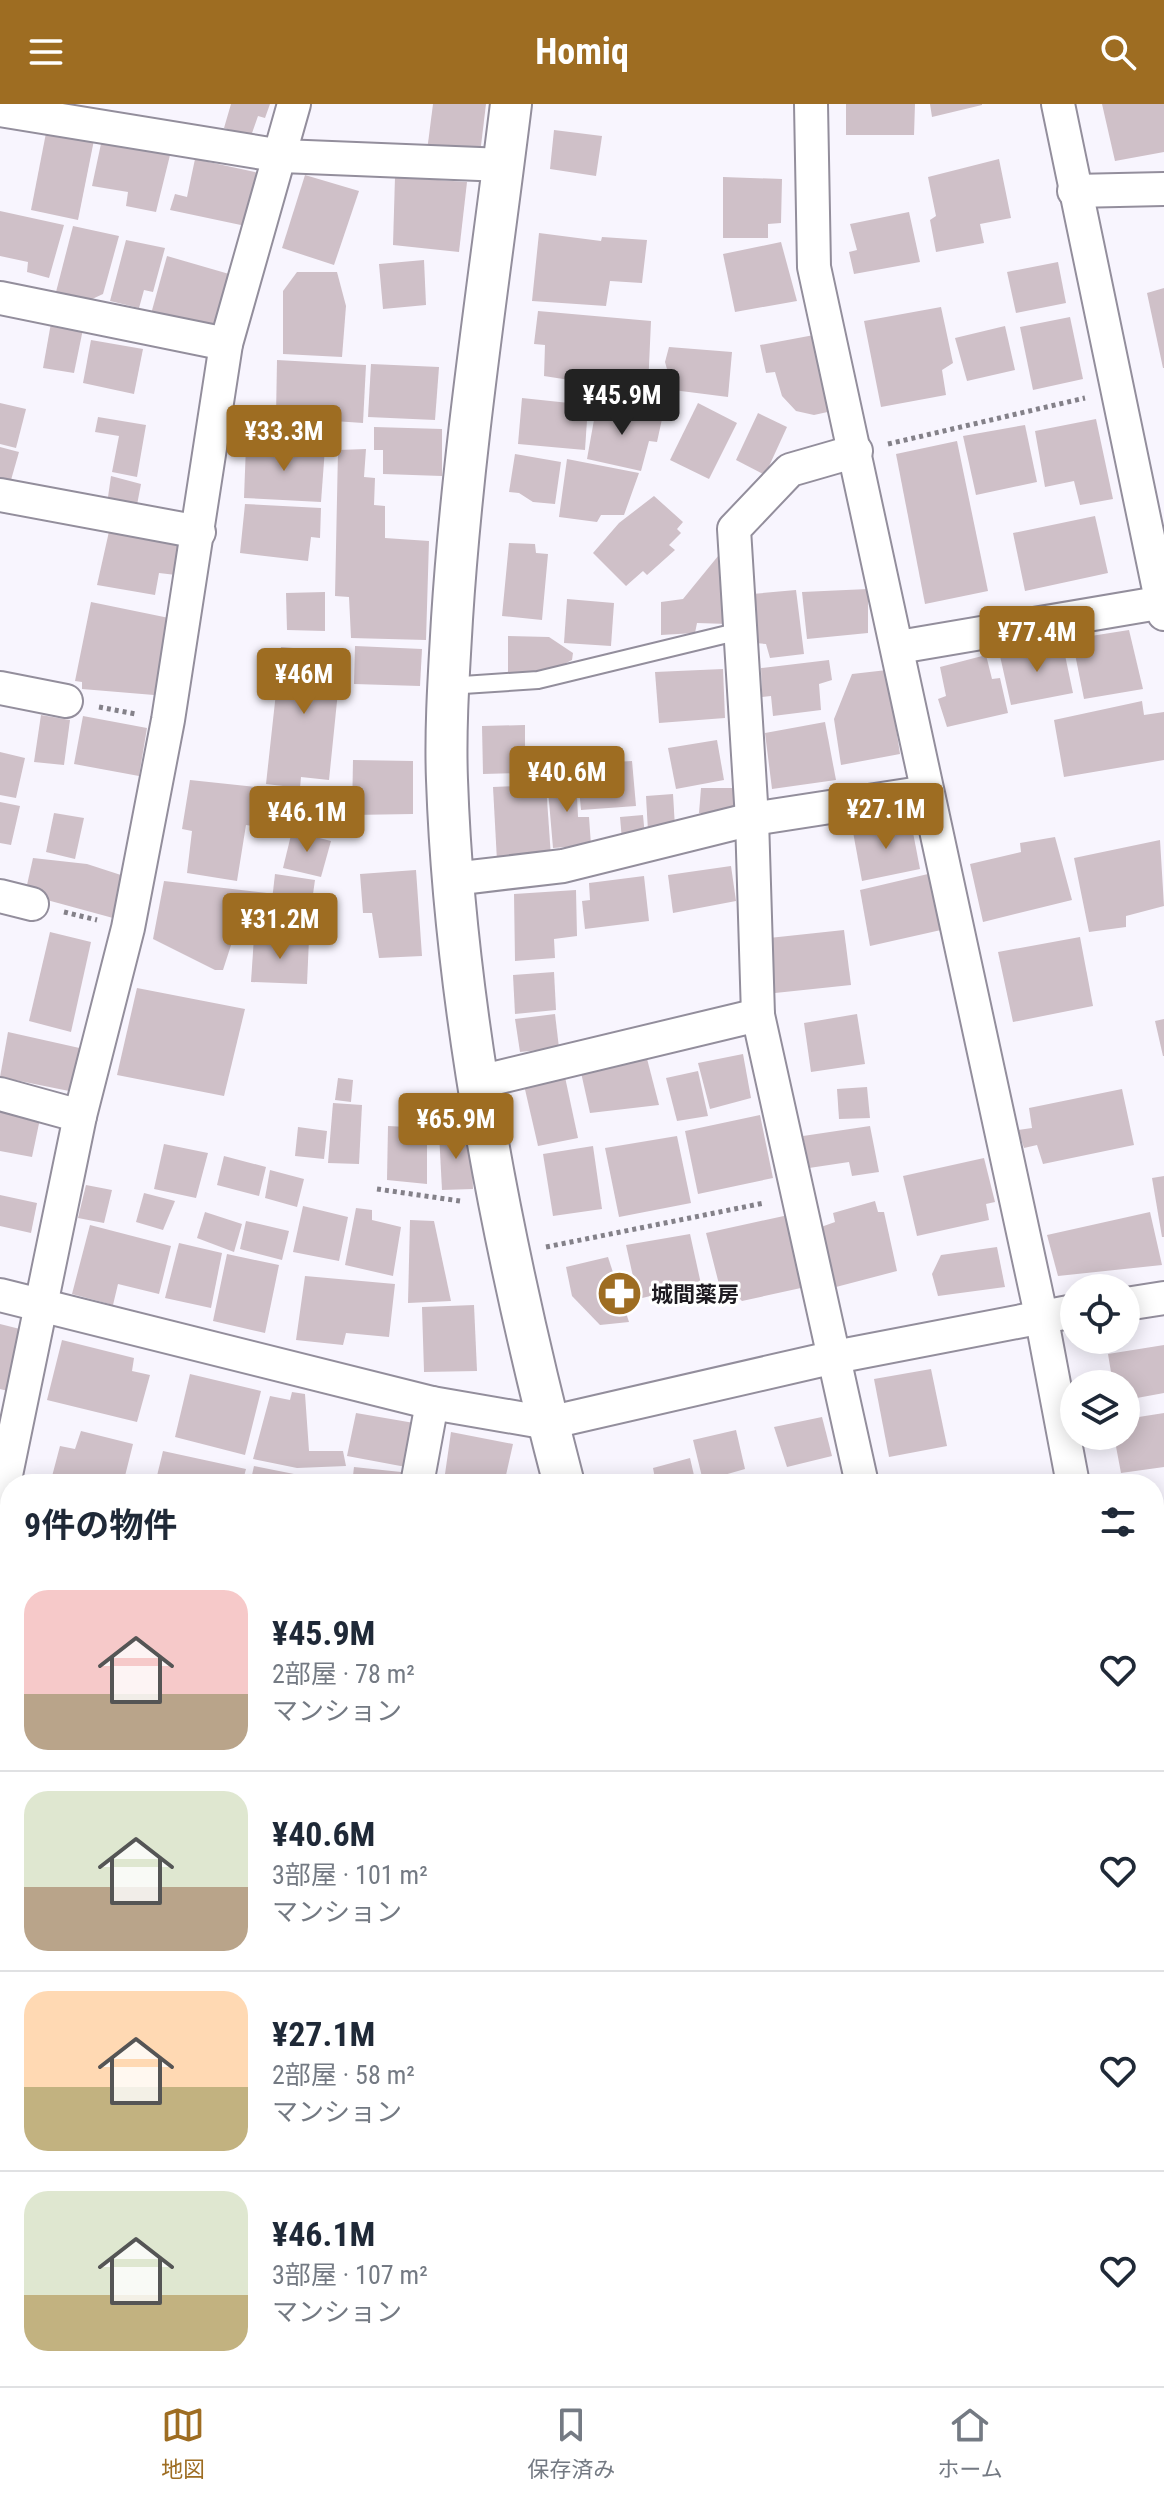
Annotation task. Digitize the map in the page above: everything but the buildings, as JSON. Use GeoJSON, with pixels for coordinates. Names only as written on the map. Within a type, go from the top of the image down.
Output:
{"type":"FeatureCollection","features":[{"type":"Feature","properties":{"kind":"street"},"geometry":{"type":"LineString","coordinates":[[6,1474],[80,1116],[128,928],[168,720],[226,344],[282,156],[294,104]]}},
{"type":"Feature","properties":{"kind":"street"},"geometry":{"type":"LineString","coordinates":[[511,104],[458,533],[448,686],[447,778],[453,879],[479,1082],[501,1206],[561,1474]]}},
{"type":"Feature","properties":{"kind":"street"},"geometry":{"type":"LineString","coordinates":[[811,104],[814,267],[899,647],[927,792],[1041,1315],[1071,1474]]}},
{"type":"Feature","properties":{"kind":"street"},"geometry":{"type":"LineString","coordinates":[[899,647],[1163,606],[1058,104]]}},
{"type":"Feature","properties":{"kind":"street"},"geometry":{"type":"LineString","coordinates":[[0,110],[282,156],[504,165]]}},
{"type":"Feature","properties":{"kind":"street"},"geometry":{"type":"LineString","coordinates":[[1074,191],[1164,189]]}},
{"type":"Feature","properties":{"kind":"street"},"geometry":{"type":"LineString","coordinates":[[0,298],[226,344]]}},
{"type":"Feature","properties":{"kind":"street"},"geometry":{"type":"LineString","coordinates":[[856,451],[790,470],[734,529],[752,819],[758,1015],[860,1474]]}},
{"type":"Feature","properties":{"kind":"street"},"geometry":{"type":"LineString","coordinates":[[0,495],[199,532]]}},
{"type":"Feature","properties":{"kind":"street"},"geometry":{"type":"LineString","coordinates":[[0,688],[66,701]]}},
{"type":"Feature","properties":{"kind":"street"},"geometry":{"type":"LineString","coordinates":[[453,879],[563,866],[752,819],[927,792]]}},
{"type":"Feature","properties":{"kind":"street"},"geometry":{"type":"LineString","coordinates":[[0,896],[32,904]]}},
{"type":"Feature","properties":{"kind":"street"},"geometry":{"type":"LineString","coordinates":[[479,1082],[758,1015]]}},
{"type":"Feature","properties":{"kind":"street"},"geometry":{"type":"LineString","coordinates":[[0,1094],[80,1116]]}},
{"type":"Feature","properties":{"kind":"street"},"geometry":{"type":"LineString","coordinates":[[0,1295],[432,1403],[548,1423],[835,1357],[1060,1313]]}},
{"type":"Feature","properties":{"kind":"street"},"geometry":{"type":"LineString","coordinates":[[1140,1302],[1164,1298]]}},
{"type":"Feature","properties":{"kind":"street"},"geometry":{"type":"LineString","coordinates":[[419,1474],[432,1403]]}},
{"type":"Feature","properties":{"kind":"lane"},"geometry":{"type":"LineString","coordinates":[[448,686],[538,680],[740,631]]}},
{"type":"Feature","properties":{"kind":"path"},"geometry":{"type":"LineString","coordinates":[[856,451],[1116,390]]}},
{"type":"Feature","properties":{"kind":"path"},"geometry":{"type":"LineString","coordinates":[[66,701],[168,720]]}},
{"type":"Feature","properties":{"kind":"path"},"geometry":{"type":"LineString","coordinates":[[32,904],[128,928]]}},
{"type":"Feature","properties":{"kind":"path"},"geometry":{"type":"LineString","coordinates":[[377,1189],[501,1206]]}},
{"type":"Feature","properties":{"kind":"path"},"geometry":{"type":"LineString","coordinates":[[535,1249],[796,1196]]}},
{"type":"Feature","properties":{"kind":"place","name":"城間薬房"},"geometry":{"type":"Point","coordinates":[620,1294]}}]}
